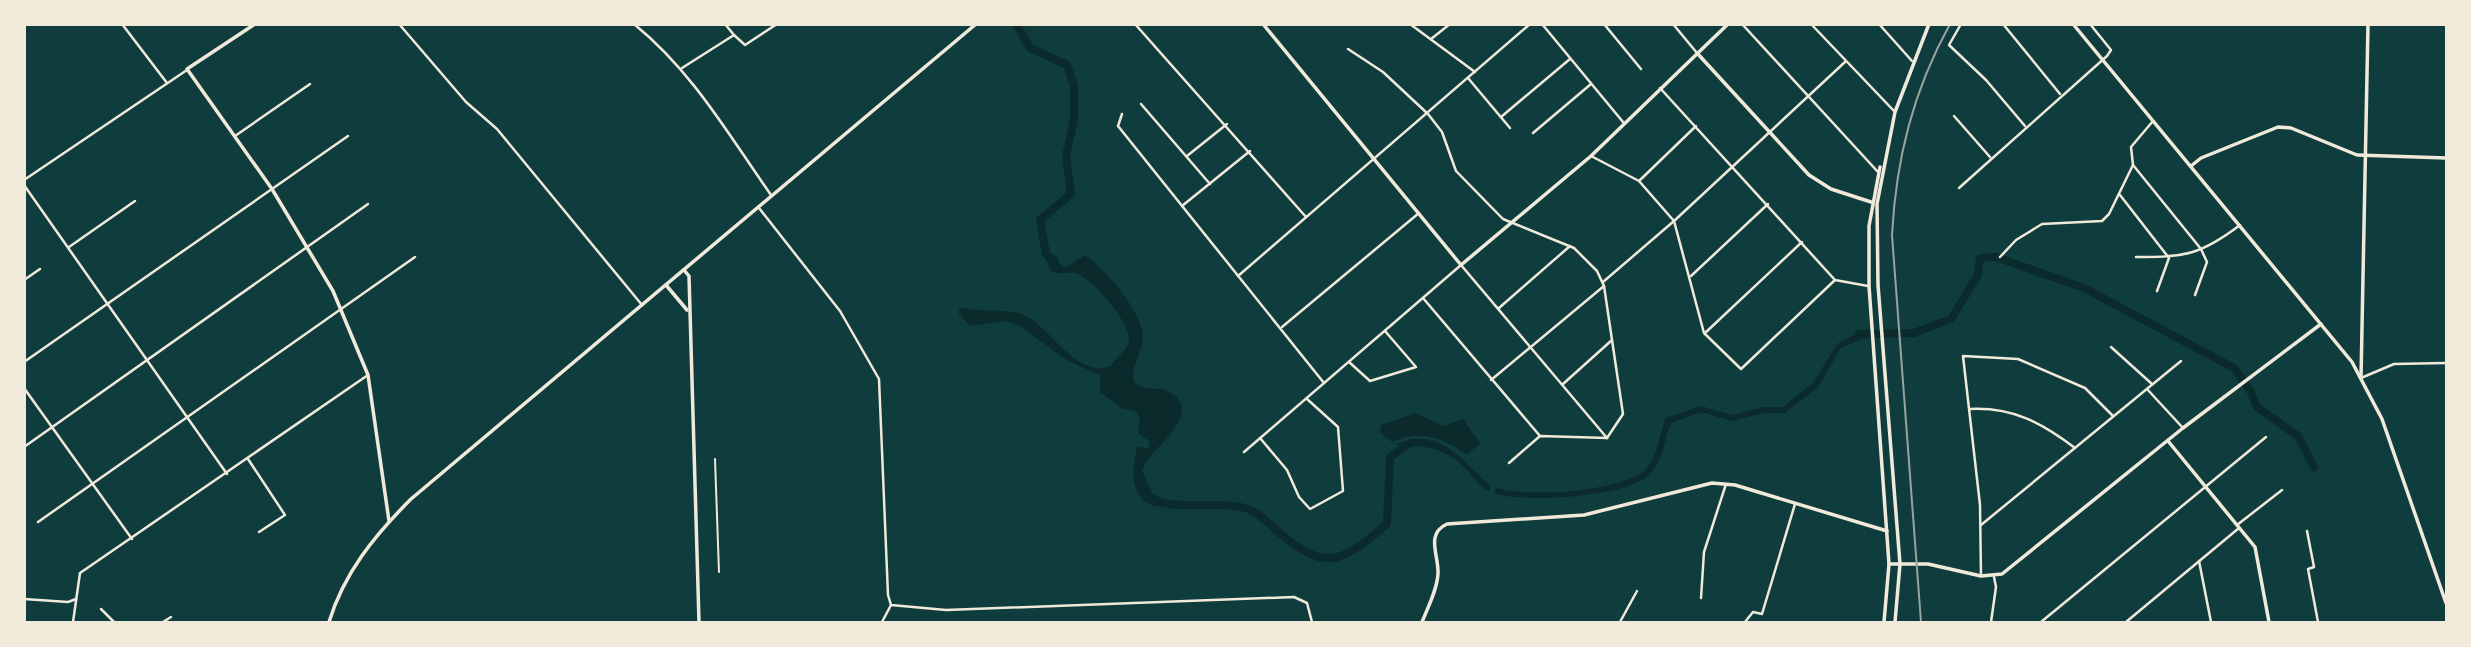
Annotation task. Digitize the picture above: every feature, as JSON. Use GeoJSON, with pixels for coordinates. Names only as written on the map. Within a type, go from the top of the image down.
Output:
{"type":"FeatureCollection","features":[{"type":"Feature","properties":{"kind":"street"},"geometry":{"type":"LineString","coordinates":[[122,24],[167,83]]}},
{"type":"Feature","properties":{"kind":"street"},"geometry":{"type":"LineString","coordinates":[[24,180],[255,24]]}},
{"type":"Feature","properties":{"kind":"street"},"geometry":{"type":"LineString","coordinates":[[399,24],[466,102],[496,129],[642,304]]}},
{"type":"Feature","properties":{"kind":"street"},"geometry":{"type":"LineString","coordinates":[[634,24],[682,68],[771,195]]}},
{"type":"Feature","properties":{"kind":"street"},"geometry":{"type":"LineString","coordinates":[[725,24],[745,45],[777,24]]}},
{"type":"Feature","properties":{"kind":"street"},"geometry":{"type":"LineString","coordinates":[[329,622],[354,565],[389,521],[430,482],[976,24]]}},
{"type":"Feature","properties":{"kind":"street"},"geometry":{"type":"LineString","coordinates":[[1135,24],[1227,124],[1306,217]]}},
{"type":"Feature","properties":{"kind":"street"},"geometry":{"type":"LineString","coordinates":[[1263,24],[1607,438]]}},
{"type":"Feature","properties":{"kind":"street"},"geometry":{"type":"LineString","coordinates":[[1410,24],[1475,72]]}},
{"type":"Feature","properties":{"kind":"street"},"geometry":{"type":"LineString","coordinates":[[1431,39],[1450,24]]}},
{"type":"Feature","properties":{"kind":"street"},"geometry":{"type":"LineString","coordinates":[[1238,276],[1530,24]]}},
{"type":"Feature","properties":{"kind":"street"},"geometry":{"type":"LineString","coordinates":[[1542,24],[1623,122]]}},
{"type":"Feature","properties":{"kind":"street"},"geometry":{"type":"LineString","coordinates":[[1604,24],[1642,69]]}},
{"type":"Feature","properties":{"kind":"street"},"geometry":{"type":"LineString","coordinates":[[1673,24],[1819,183],[1871,202]]}},
{"type":"Feature","properties":{"kind":"street"},"geometry":{"type":"LineString","coordinates":[[1244,452],[1591,156],[1623,122],[1728,24]]}},
{"type":"Feature","properties":{"kind":"street"},"geometry":{"type":"LineString","coordinates":[[1742,24],[1878,172]]}},
{"type":"Feature","properties":{"kind":"street"},"geometry":{"type":"LineString","coordinates":[[1811,24],[1895,112]]}},
{"type":"Feature","properties":{"kind":"street"},"geometry":{"type":"LineString","coordinates":[[1879,24],[1912,61]]}},
{"type":"Feature","properties":{"kind":"street"},"geometry":{"type":"LineString","coordinates":[[1895,622],[1900,564],[1878,285],[1876,224],[1883,162],[1895,112],[1928,24]]}},
{"type":"Feature","properties":{"kind":"street"},"geometry":{"type":"LineString","coordinates":[[1961,24],[1949,45],[1986,80],[2025,126]]}},
{"type":"Feature","properties":{"kind":"street"},"geometry":{"type":"LineString","coordinates":[[2003,24],[2060,94]]}},
{"type":"Feature","properties":{"kind":"street"},"geometry":{"type":"LineString","coordinates":[[2073,24],[2358,371],[2395,452],[2444,590],[2446,603]]}},
{"type":"Feature","properties":{"kind":"street"},"geometry":{"type":"LineString","coordinates":[[1959,188],[1990,157],[2111,50],[2090,24]]}},
{"type":"Feature","properties":{"kind":"street"},"geometry":{"type":"LineString","coordinates":[[2361,378],[2368,24]]}},
{"type":"Feature","properties":{"kind":"street"},"geometry":{"type":"LineString","coordinates":[[682,68],[734,35]]}},
{"type":"Feature","properties":{"kind":"street"},"geometry":{"type":"LineString","coordinates":[[1348,49],[1383,72],[1428,114],[1442,132],[1455,171],[1512,224],[1570,246],[1597,271],[1603,284],[1623,414],[1607,438]]}},
{"type":"Feature","properties":{"kind":"street"},"geometry":{"type":"LineString","coordinates":[[1501,117],[1570,59]]}},
{"type":"Feature","properties":{"kind":"street"},"geometry":{"type":"LineString","coordinates":[[1491,380],[1674,221],[1845,62]]}},
{"type":"Feature","properties":{"kind":"street"},"geometry":{"type":"LineString","coordinates":[[187,69],[272,189],[309,246],[333,291],[368,375],[389,521]]}},
{"type":"Feature","properties":{"kind":"street"},"geometry":{"type":"LineString","coordinates":[[1468,78],[1510,128]]}},
{"type":"Feature","properties":{"kind":"street"},"geometry":{"type":"LineString","coordinates":[[235,136],[310,84]]}},
{"type":"Feature","properties":{"kind":"street"},"geometry":{"type":"LineString","coordinates":[[1533,133],[1591,84]]}},
{"type":"Feature","properties":{"kind":"street"},"geometry":{"type":"LineString","coordinates":[[1660,88],[1835,280],[1878,285]]}},
{"type":"Feature","properties":{"kind":"street"},"geometry":{"type":"LineString","coordinates":[[1141,104],[1210,184]]}},
{"type":"Feature","properties":{"kind":"street"},"geometry":{"type":"LineString","coordinates":[[1122,114],[1118,126],[1324,383]]}},
{"type":"Feature","properties":{"kind":"street"},"geometry":{"type":"LineString","coordinates":[[1954,116],[1990,157]]}},
{"type":"Feature","properties":{"kind":"street"},"geometry":{"type":"LineString","coordinates":[[2000,257],[2016,240],[2042,224],[2102,220],[2109,214],[2133,165],[2131,147],[2153,121]]}},
{"type":"Feature","properties":{"kind":"street"},"geometry":{"type":"LineString","coordinates":[[1187,156],[1227,124]]}},
{"type":"Feature","properties":{"kind":"street"},"geometry":{"type":"LineString","coordinates":[[1639,181],[1696,126]]}},
{"type":"Feature","properties":{"kind":"street"},"geometry":{"type":"LineString","coordinates":[[2191,166],[2201,158],[2278,127],[2291,128],[2364,156],[2446,158]]}},
{"type":"Feature","properties":{"kind":"street"},"geometry":{"type":"LineString","coordinates":[[24,362],[108,306],[348,136]]}},
{"type":"Feature","properties":{"kind":"street"},"geometry":{"type":"LineString","coordinates":[[1182,206],[1250,151]]}},
{"type":"Feature","properties":{"kind":"street"},"geometry":{"type":"LineString","coordinates":[[1591,156],[1639,181],[1674,221],[1704,333],[1741,369],[1814,296],[1835,280]]}},
{"type":"Feature","properties":{"kind":"street"},"geometry":{"type":"LineString","coordinates":[[1883,162],[1871,202],[1869,286],[1889,564],[1884,622]]}},
{"type":"Feature","properties":{"kind":"street"},"geometry":{"type":"LineString","coordinates":[[2133,165],[2201,249],[2207,265],[2195,295]]}},
{"type":"Feature","properties":{"kind":"street"},"geometry":{"type":"LineString","coordinates":[[24,185],[227,474]]}},
{"type":"Feature","properties":{"kind":"street"},"geometry":{"type":"LineString","coordinates":[[2119,194],[2169,258]]}},
{"type":"Feature","properties":{"kind":"street"},"geometry":{"type":"LineString","coordinates":[[69,247],[135,201]]}},
{"type":"Feature","properties":{"kind":"street"},"geometry":{"type":"LineString","coordinates":[[24,447],[368,204]]}},
{"type":"Feature","properties":{"kind":"street"},"geometry":{"type":"LineString","coordinates":[[1690,277],[1768,204]]}},
{"type":"Feature","properties":{"kind":"street"},"geometry":{"type":"LineString","coordinates":[[758,207],[841,311],[878,379],[891,605],[882,622]]}},
{"type":"Feature","properties":{"kind":"street"},"geometry":{"type":"LineString","coordinates":[[1281,328],[1419,213]]}},
{"type":"Feature","properties":{"kind":"street"},"geometry":{"type":"LineString","coordinates":[[2136,257],[2180,257],[2218,241],[2240,225]]}},
{"type":"Feature","properties":{"kind":"street"},"geometry":{"type":"LineString","coordinates":[[1704,333],[1802,242]]}},
{"type":"Feature","properties":{"kind":"street"},"geometry":{"type":"LineString","coordinates":[[1498,309],[1570,246]]}},
{"type":"Feature","properties":{"kind":"street"},"geometry":{"type":"LineString","coordinates":[[38,523],[92,482],[415,257]]}},
{"type":"Feature","properties":{"kind":"street"},"geometry":{"type":"LineString","coordinates":[[2157,291],[2169,258]]}},
{"type":"Feature","properties":{"kind":"street"},"geometry":{"type":"LineString","coordinates":[[24,280],[40,269]]}},
{"type":"Feature","properties":{"kind":"street"},"geometry":{"type":"LineString","coordinates":[[684,270],[689,276],[699,622]]}},
{"type":"Feature","properties":{"kind":"street"},"geometry":{"type":"LineString","coordinates":[[666,285],[688,312]]}},
{"type":"Feature","properties":{"kind":"street"},"geometry":{"type":"LineString","coordinates":[[1423,298],[1540,436]]}},
{"type":"Feature","properties":{"kind":"street"},"geometry":{"type":"LineString","coordinates":[[1889,564],[1928,564],[1981,576],[1994,577],[2002,574],[2183,428],[2321,324]]}},
{"type":"Feature","properties":{"kind":"street"},"geometry":{"type":"LineString","coordinates":[[1349,362],[1370,381],[1416,367],[1385,331]]}},
{"type":"Feature","properties":{"kind":"street"},"geometry":{"type":"LineString","coordinates":[[1562,385],[1612,340]]}},
{"type":"Feature","properties":{"kind":"street"},"geometry":{"type":"LineString","coordinates":[[2111,346],[2152,384]]}},
{"type":"Feature","properties":{"kind":"street"},"geometry":{"type":"LineString","coordinates":[[1981,576],[1980,525],[1963,356],[2018,359],[2085,388],[2113,416]]}},
{"type":"Feature","properties":{"kind":"street"},"geometry":{"type":"LineString","coordinates":[[1980,525],[2181,362]]}},
{"type":"Feature","properties":{"kind":"street"},"geometry":{"type":"LineString","coordinates":[[2361,378],[2394,364],[2446,363]]}},
{"type":"Feature","properties":{"kind":"street"},"geometry":{"type":"LineString","coordinates":[[73,622],[80,573],[368,375]]}},
{"type":"Feature","properties":{"kind":"street"},"geometry":{"type":"LineString","coordinates":[[360,381],[369,382]]}},
{"type":"Feature","properties":{"kind":"street"},"geometry":{"type":"LineString","coordinates":[[24,388],[132,539]]}},
{"type":"Feature","properties":{"kind":"street"},"geometry":{"type":"LineString","coordinates":[[2146,388],[2183,428]]}},
{"type":"Feature","properties":{"kind":"street"},"geometry":{"type":"LineString","coordinates":[[1260,438],[1287,470],[1299,498],[1310,509],[1343,491],[1338,427],[1306,399]]}},
{"type":"Feature","properties":{"kind":"street"},"geometry":{"type":"LineString","coordinates":[[1970,409],[1995,408],[2014,412],[2045,425],[2075,448]]}},
{"type":"Feature","properties":{"kind":"street"},"geometry":{"type":"LineString","coordinates":[[1509,463],[1540,436],[1607,438]]}},
{"type":"Feature","properties":{"kind":"street"},"geometry":{"type":"LineString","coordinates":[[2041,622],[2266,438]]}},
{"type":"Feature","properties":{"kind":"street"},"geometry":{"type":"LineString","coordinates":[[2168,441],[2255,547],[2269,622]]}},
{"type":"Feature","properties":{"kind":"street"},"geometry":{"type":"LineString","coordinates":[[1880,445],[1887,444],[1891,448]]}},
{"type":"Feature","properties":{"kind":"street"},"geometry":{"type":"LineString","coordinates":[[248,459],[285,514],[259,532]]}},
{"type":"Feature","properties":{"kind":"street"},"geometry":{"type":"LineString","coordinates":[[715,459],[719,572]]}},
{"type":"Feature","properties":{"kind":"street"},"geometry":{"type":"LineString","coordinates":[[1422,622],[1438,571],[1434,542],[1436,533],[1447,524],[1584,515],[1712,483],[1726,484],[1887,531]]}},
{"type":"Feature","properties":{"kind":"street"},"geometry":{"type":"LineString","coordinates":[[1701,598],[1704,552],[1726,484]]}},
{"type":"Feature","properties":{"kind":"street"},"geometry":{"type":"LineString","coordinates":[[2126,622],[2282,490]]}},
{"type":"Feature","properties":{"kind":"street"},"geometry":{"type":"LineString","coordinates":[[1745,622],[1753,612],[1762,614],[1796,504]]}},
{"type":"Feature","properties":{"kind":"street"},"geometry":{"type":"LineString","coordinates":[[2307,531],[2314,568],[2308,569],[2318,622]]}},
{"type":"Feature","properties":{"kind":"street"},"geometry":{"type":"LineString","coordinates":[[2199,561],[2211,622]]}},
{"type":"Feature","properties":{"kind":"street"},"geometry":{"type":"LineString","coordinates":[[1991,622],[1996,587],[1994,577]]}},
{"type":"Feature","properties":{"kind":"street"},"geometry":{"type":"LineString","coordinates":[[1620,622],[1637,591]]}},
{"type":"Feature","properties":{"kind":"street"},"geometry":{"type":"LineString","coordinates":[[891,605],[946,610],[1294,597],[1307,603],[1312,622]]}},
{"type":"Feature","properties":{"kind":"street"},"geometry":{"type":"LineString","coordinates":[[24,599],[68,602],[76,598]]}},
{"type":"Feature","properties":{"kind":"street"},"geometry":{"type":"LineString","coordinates":[[101,609],[114,622]]}},
{"type":"Feature","properties":{"kind":"street"},"geometry":{"type":"LineString","coordinates":[[163,622],[171,617]]}},
{"type":"Feature","properties":{"kind":"water"},"geometry":{"type":"Polygon","coordinates":[[[1048,254],[1065,268],[1085,255],[1113,281],[1131,305],[1142,329],[1143,339],[1134,371],[1134,382],[1146,388],[1171,392],[1182,405],[1178,423],[1146,462],[1142,471],[1153,494],[1174,505],[1172,509],[1146,502],[1136,489],[1134,463],[1137,446],[1148,449],[1150,442],[1138,433],[1140,420],[1136,411],[1121,408],[1100,392],[1100,375],[1068,361],[1018,325],[1004,321],[970,326],[959,314],[959,309],[965,308],[1022,315],[1038,325],[1076,360],[1098,368],[1110,366],[1128,344],[1125,325],[1111,304],[1085,278],[1075,273],[1052,272],[1044,256],[1048,254]]]}},
{"type":"Feature","properties":{"kind":"water"},"geometry":{"type":"Polygon","coordinates":[[[1860,331],[1867,331],[1867,337],[1841,348],[1818,387],[1785,413],[1764,413],[1732,421],[1701,412],[1671,423],[1659,460],[1651,473],[1640,481],[1622,488],[1576,496],[1527,498],[1494,493],[1496,487],[1528,492],[1574,491],[1636,476],[1651,462],[1666,418],[1701,406],[1732,415],[1763,407],[1783,407],[1813,383],[1837,344],[1860,331]]]}},
{"type":"Feature","properties":{"kind":"water"},"geometry":{"type":"Polygon","coordinates":[[[1415,413],[1443,426],[1463,419],[1480,443],[1467,455],[1431,437],[1412,436],[1392,442],[1380,433],[1381,425],[1415,413]]]}},
{"type":"Feature","properties":{"kind":"water"},"geometry":{"type":"Polygon","coordinates":[[[1411,439],[1425,439],[1447,447],[1491,486],[1489,491],[1461,464],[1440,451],[1416,446],[1400,450],[1397,444],[1411,439]]]}},
{"type":"Feature","properties":{"kind":"waterway"},"geometry":{"type":"LineString","coordinates":[[1016,24],[1030,48],[1067,65],[1074,86],[1074,119],[1066,156],[1071,194],[1040,220],[1046,254],[1054,260]]}},
{"type":"Feature","properties":{"kind":"waterway"},"geometry":{"type":"LineString","coordinates":[[1859,334],[1914,333],[1951,319],[1978,275],[1980,258],[1996,257],[2084,288],[2234,368],[2251,392],[2257,407],[2299,437],[2314,467]]}},
{"type":"Feature","properties":{"kind":"waterway"},"geometry":{"type":"LineString","coordinates":[[1164,503],[1230,506],[1251,510],[1307,553],[1332,558],[1356,548],[1387,524],[1390,457],[1407,445]]}},
{"type":"Feature","properties":{"kind":"railway"},"geometry":{"type":"LineString","coordinates":[[1921,622],[1892,235],[1902,153],[1916,100],[1950,24]]}}]}
